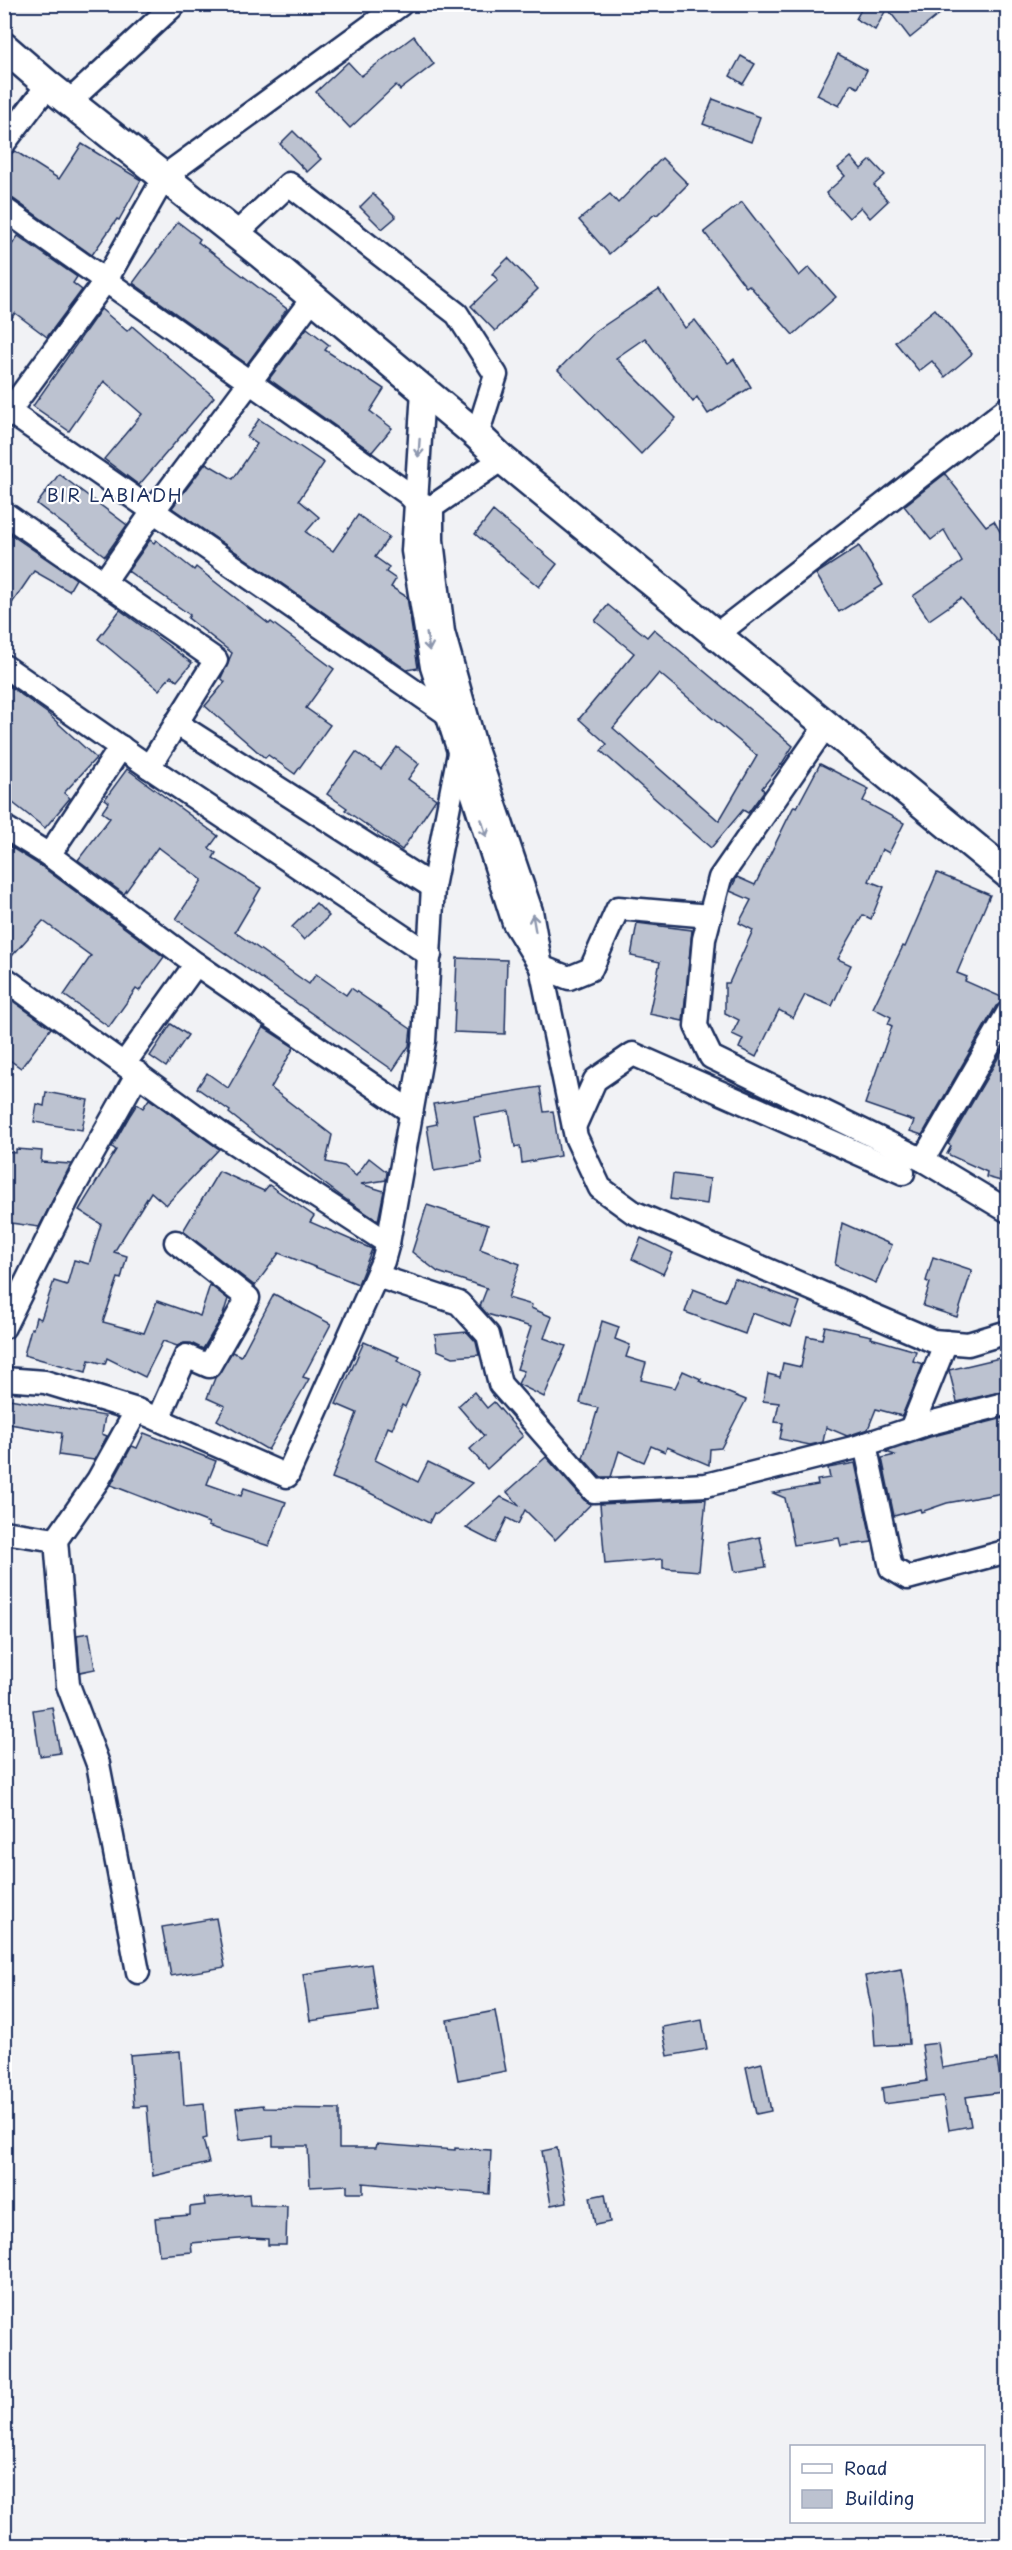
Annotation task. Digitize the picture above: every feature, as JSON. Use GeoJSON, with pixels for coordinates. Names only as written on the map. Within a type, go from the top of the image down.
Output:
{"type":"FeatureCollection","features":[{"type":"Feature","properties":{"kind":"main road"},"geometry":{"type":"LineString","coordinates":[[4,47],[236,234],[477,435],[502,459],[1008,874]]}},
{"type":"Feature","properties":{"kind":"street"},"geometry":{"type":"LineString","coordinates":[[4,143],[59,93],[175,4]]}},
{"type":"Feature","properties":{"kind":"street"},"geometry":{"type":"LineString","coordinates":[[401,4],[165,176],[106,280],[6,412],[154,510],[446,713]]}},
{"type":"Feature","properties":{"kind":"street"},"geometry":{"type":"LineString","coordinates":[[236,234],[289,184],[457,314],[496,375],[477,435]]}},
{"type":"Feature","properties":{"kind":"street"},"geometry":{"type":"LineString","coordinates":[[4,209],[424,505]]}},
{"type":"Feature","properties":{"kind":"street"},"geometry":{"type":"LineString","coordinates":[[104,582],[154,510],[312,299]]}},
{"type":"Feature","properties":{"kind":"street"},"geometry":{"type":"LineString","coordinates":[[423,390],[424,505],[432,540],[443,632],[475,746],[531,911],[574,1127],[600,1188],[633,1212],[933,1341],[968,1344],[1008,1332]]}},
{"type":"Feature","properties":{"kind":"street"},"geometry":{"type":"LineString","coordinates":[[716,634],[1008,408]]}},
{"type":"Feature","properties":{"kind":"street"},"geometry":{"type":"LineString","coordinates":[[502,459],[424,505],[413,551],[432,667],[514,923],[541,967],[569,978],[591,969],[618,908],[710,916]]}},
{"type":"Feature","properties":{"kind":"street"},"geometry":{"type":"LineString","coordinates":[[4,513],[216,660],[149,767]]}},
{"type":"Feature","properties":{"kind":"street"},"geometry":{"type":"LineString","coordinates":[[4,666],[149,767],[430,955]]}},
{"type":"Feature","properties":{"kind":"street"},"geometry":{"type":"LineString","coordinates":[[176,723],[433,887]]}},
{"type":"Feature","properties":{"kind":"street"},"geometry":{"type":"LineString","coordinates":[[827,724],[720,878],[704,939],[696,1026],[711,1057],[923,1160],[1008,1210]]}},
{"type":"Feature","properties":{"kind":"street"},"geometry":{"type":"LineString","coordinates":[[49,855],[121,747]]}},
{"type":"Feature","properties":{"kind":"street"},"geometry":{"type":"LineString","coordinates":[[4,1379],[45,1382],[137,1410],[286,1476],[376,1276],[388,1243],[423,1041],[433,887],[459,749]]}},
{"type":"Feature","properties":{"kind":"street"},"geometry":{"type":"LineString","coordinates":[[4,827],[49,855],[196,964],[410,1111]]}},
{"type":"Feature","properties":{"kind":"street"},"geometry":{"type":"LineString","coordinates":[[4,1327],[131,1068],[196,964]]}},
{"type":"Feature","properties":{"kind":"street"},"geometry":{"type":"LineString","coordinates":[[4,978],[222,1135],[388,1243]]}},
{"type":"Feature","properties":{"kind":"street"},"geometry":{"type":"LineString","coordinates":[[923,1160],[1008,1013]]}},
{"type":"Feature","properties":{"kind":"street"},"geometry":{"type":"LineString","coordinates":[[574,1127],[595,1080],[633,1054],[903,1173]]}},
{"type":"Feature","properties":{"kind":"street"},"geometry":{"type":"LineString","coordinates":[[158,1419],[186,1356],[209,1366],[248,1298],[176,1242]]}},
{"type":"Feature","properties":{"kind":"street"},"geometry":{"type":"LineString","coordinates":[[376,1276],[459,1304],[488,1335],[500,1384],[594,1491],[706,1485],[865,1444],[1008,1402]]}},
{"type":"Feature","properties":{"kind":"street"},"geometry":{"type":"LineString","coordinates":[[910,1429],[946,1342]]}},
{"type":"Feature","properties":{"kind":"street"},"geometry":{"type":"LineString","coordinates":[[137,1410],[98,1480],[56,1540],[68,1686],[98,1764],[138,1972]]}},
{"type":"Feature","properties":{"kind":"street"},"geometry":{"type":"LineString","coordinates":[[865,1444],[891,1568],[908,1578],[1008,1551]]}},
{"type":"Feature","properties":{"kind":"street"},"geometry":{"type":"LineString","coordinates":[[4,1532],[56,1540]]}},
{"type":"Feature","properties":{"kind":"building"},"geometry":{"type":"Polygon","coordinates":[[[864,4],[952,4],[910,38],[887,8],[875,30],[856,19],[864,4]]]}},
{"type":"Feature","properties":{"kind":"building"},"geometry":{"type":"Polygon","coordinates":[[[414,36],[434,64],[400,90],[396,85],[350,128],[316,92],[348,62],[361,76],[414,36]]]}},
{"type":"Feature","properties":{"kind":"building"},"geometry":{"type":"Polygon","coordinates":[[[838,54],[867,70],[858,88],[851,84],[839,106],[817,95],[838,54]]]}},
{"type":"Feature","properties":{"kind":"building"},"geometry":{"type":"Polygon","coordinates":[[[741,56],[755,64],[743,84],[730,76],[741,56]]]}},
{"type":"Feature","properties":{"kind":"building"},"geometry":{"type":"Polygon","coordinates":[[[713,99],[760,117],[751,142],[703,124],[713,99]]]}},
{"type":"Feature","properties":{"kind":"building"},"geometry":{"type":"Polygon","coordinates":[[[293,131],[321,159],[307,172],[280,144],[293,131]]]}},
{"type":"Feature","properties":{"kind":"building"},"geometry":{"type":"Polygon","coordinates":[[[82,144],[141,180],[119,220],[117,219],[92,255],[12,198],[4,196],[4,160],[7,156],[15,151],[59,179],[82,144]]]}},
{"type":"Feature","properties":{"kind":"building"},"geometry":{"type":"Polygon","coordinates":[[[851,157],[861,169],[871,160],[885,175],[874,185],[888,201],[870,218],[861,207],[849,218],[826,193],[845,176],[838,168],[851,157]]]}},
{"type":"Feature","properties":{"kind":"building"},"geometry":{"type":"Polygon","coordinates":[[[662,158],[688,184],[657,215],[655,214],[609,254],[579,220],[610,194],[618,203],[662,158]]]}},
{"type":"Feature","properties":{"kind":"building"},"geometry":{"type":"Polygon","coordinates":[[[373,194],[396,217],[382,229],[360,207],[373,194]]]}},
{"type":"Feature","properties":{"kind":"building"},"geometry":{"type":"Polygon","coordinates":[[[742,202],[799,276],[809,267],[836,297],[793,335],[749,285],[746,287],[704,232],[742,202]]]}},
{"type":"Feature","properties":{"kind":"building"},"geometry":{"type":"Polygon","coordinates":[[[178,222],[200,239],[198,242],[287,309],[247,364],[133,283],[178,222]]]}},
{"type":"Feature","properties":{"kind":"building"},"geometry":{"type":"Polygon","coordinates":[[[18,236],[77,277],[73,283],[82,290],[47,337],[15,313],[4,329],[4,256],[18,236]]]}},
{"type":"Feature","properties":{"kind":"building"},"geometry":{"type":"Polygon","coordinates":[[[508,258],[538,289],[495,331],[471,306],[498,280],[492,274],[508,258]]]}},
{"type":"Feature","properties":{"kind":"building"},"geometry":{"type":"Polygon","coordinates":[[[659,289],[685,328],[695,320],[728,363],[734,359],[751,387],[708,414],[697,397],[693,402],[645,338],[616,358],[676,418],[641,454],[558,370],[596,331],[659,289]]]}},
{"type":"Feature","properties":{"kind":"building"},"geometry":{"type":"Polygon","coordinates":[[[101,309],[127,331],[132,326],[214,397],[139,485],[104,459],[142,414],[104,381],[69,431],[33,406],[101,309]]]}},
{"type":"Feature","properties":{"kind":"building"},"geometry":{"type":"Polygon","coordinates":[[[935,309],[972,354],[945,377],[932,361],[919,371],[895,342],[935,309]]]}},
{"type":"Feature","properties":{"kind":"building"},"geometry":{"type":"Polygon","coordinates":[[[307,328],[329,345],[325,350],[384,389],[370,411],[392,428],[372,452],[269,379],[307,328]]]}},
{"type":"Feature","properties":{"kind":"building"},"geometry":{"type":"Polygon","coordinates":[[[259,419],[324,463],[299,500],[319,517],[306,532],[333,551],[358,515],[389,537],[375,557],[389,567],[386,572],[396,579],[391,587],[407,597],[418,668],[407,670],[172,508],[206,463],[233,479],[257,444],[247,437],[259,419]]]}},
{"type":"Feature","properties":{"kind":"building"},"geometry":{"type":"Polygon","coordinates":[[[59,474],[127,525],[105,556],[37,504],[59,474]]]}},
{"type":"Feature","properties":{"kind":"building"},"geometry":{"type":"Polygon","coordinates":[[[945,474],[986,526],[994,521],[1008,545],[1008,653],[961,598],[929,620],[913,596],[962,562],[944,530],[931,540],[904,506],[945,474]]]}},
{"type":"Feature","properties":{"kind":"building"},"geometry":{"type":"Polygon","coordinates":[[[493,511],[557,564],[539,587],[475,534],[493,511]]]}},
{"type":"Feature","properties":{"kind":"building"},"geometry":{"type":"Polygon","coordinates":[[[4,530],[76,579],[69,591],[34,571],[4,615],[4,530]]]}},
{"type":"Feature","properties":{"kind":"building"},"geometry":{"type":"Polygon","coordinates":[[[150,540],[154,543],[156,540],[194,570],[196,567],[269,624],[271,622],[334,669],[306,708],[330,725],[295,774],[268,755],[265,758],[205,706],[225,682],[221,678],[232,653],[188,618],[190,615],[128,571],[150,540]]]}},
{"type":"Feature","properties":{"kind":"building"},"geometry":{"type":"Polygon","coordinates":[[[859,546],[883,585],[839,612],[816,574],[859,546]]]}},
{"type":"Feature","properties":{"kind":"building"},"geometry":{"type":"Polygon","coordinates":[[[608,605],[647,637],[654,629],[793,746],[762,788],[764,791],[748,813],[743,810],[711,848],[601,751],[607,744],[579,719],[634,653],[595,621],[608,605]],[[659,673],[613,728],[719,821],[757,756],[659,673]]]}},
{"type":"Feature","properties":{"kind":"building"},"geometry":{"type":"Polygon","coordinates":[[[120,610],[192,663],[177,681],[171,676],[159,690],[98,639],[120,610]]]}},
{"type":"Feature","properties":{"kind":"building"},"geometry":{"type":"Polygon","coordinates":[[[9,686],[47,713],[96,758],[64,793],[70,798],[45,828],[4,796],[4,693],[9,686]]]}},
{"type":"Feature","properties":{"kind":"building"},"geometry":{"type":"Polygon","coordinates":[[[397,747],[419,764],[408,779],[436,799],[402,850],[345,810],[347,808],[327,794],[356,752],[381,769],[397,747]]]}},
{"type":"Feature","properties":{"kind":"building"},"geometry":{"type":"Polygon","coordinates":[[[820,764],[869,789],[863,801],[904,823],[889,853],[882,849],[869,881],[884,887],[871,919],[863,915],[838,959],[851,965],[832,1006],[805,995],[793,1018],[779,1010],[756,1057],[739,1048],[743,1039],[732,1034],[739,1020],[725,1013],[725,983],[729,983],[753,930],[739,923],[751,900],[730,891],[737,877],[755,885],[794,806],[797,807],[820,764]]]}},
{"type":"Feature","properties":{"kind":"building"},"geometry":{"type":"Polygon","coordinates":[[[127,769],[218,836],[209,848],[216,853],[213,858],[261,888],[235,932],[309,984],[316,974],[346,995],[351,988],[411,1029],[409,1046],[393,1070],[176,919],[202,880],[158,847],[124,894],[78,860],[110,818],[102,812],[109,802],[105,799],[127,769]]]}},
{"type":"Feature","properties":{"kind":"building"},"geometry":{"type":"Polygon","coordinates":[[[4,843],[41,866],[164,957],[139,991],[136,989],[109,1027],[64,995],[91,956],[43,921],[4,965],[4,843]]]}},
{"type":"Feature","properties":{"kind":"building"},"geometry":{"type":"Polygon","coordinates":[[[937,873],[990,895],[957,973],[967,977],[965,981],[1008,1000],[996,1006],[922,1135],[910,1131],[914,1121],[865,1104],[892,1026],[888,1024],[891,1017],[873,1008],[903,946],[905,947],[937,873]]]}},
{"type":"Feature","properties":{"kind":"building"},"geometry":{"type":"Polygon","coordinates":[[[316,903],[329,916],[304,940],[292,927],[316,903]]]}},
{"type":"Feature","properties":{"kind":"building"},"geometry":{"type":"Polygon","coordinates":[[[637,923],[692,930],[683,1021],[649,1014],[660,962],[631,956],[637,923]]]}},
{"type":"Feature","properties":{"kind":"building"},"geometry":{"type":"Polygon","coordinates":[[[457,958],[507,960],[505,1034],[454,1032],[457,958]]]}},
{"type":"Feature","properties":{"kind":"building"},"geometry":{"type":"Polygon","coordinates":[[[4,995],[51,1028],[21,1068],[4,1056],[4,995]]]}},
{"type":"Feature","properties":{"kind":"building"},"geometry":{"type":"Polygon","coordinates":[[[171,1024],[188,1035],[166,1067],[150,1056],[171,1024]]]}},
{"type":"Feature","properties":{"kind":"building"},"geometry":{"type":"Polygon","coordinates":[[[263,1027],[294,1047],[271,1088],[332,1135],[326,1162],[344,1166],[356,1176],[369,1158],[387,1172],[386,1180],[361,1184],[384,1191],[378,1221],[277,1148],[275,1149],[229,1113],[230,1111],[197,1088],[207,1073],[228,1088],[263,1027]]]}},
{"type":"Feature","properties":{"kind":"building"},"geometry":{"type":"Polygon","coordinates":[[[1008,1041],[1008,1150],[1001,1181],[986,1177],[987,1172],[947,1154],[951,1146],[948,1144],[1008,1041]]]}},
{"type":"Feature","properties":{"kind":"building"},"geometry":{"type":"Polygon","coordinates":[[[540,1087],[544,1112],[553,1111],[560,1156],[522,1163],[520,1146],[515,1147],[509,1111],[474,1117],[482,1163],[434,1171],[427,1126],[437,1124],[433,1104],[540,1087]]]}},
{"type":"Feature","properties":{"kind":"building"},"geometry":{"type":"Polygon","coordinates":[[[46,1092],[88,1100],[82,1130],[34,1122],[37,1104],[44,1106],[46,1092]]]}},
{"type":"Feature","properties":{"kind":"building"},"geometry":{"type":"Polygon","coordinates":[[[149,1099],[219,1149],[166,1205],[151,1192],[114,1252],[127,1256],[121,1279],[118,1278],[103,1322],[144,1333],[157,1301],[200,1316],[210,1285],[228,1299],[223,1315],[203,1349],[191,1343],[177,1346],[163,1341],[145,1377],[107,1358],[105,1364],[89,1360],[86,1372],[24,1355],[31,1328],[33,1329],[36,1317],[41,1319],[54,1281],[67,1285],[74,1260],[89,1264],[101,1224],[79,1210],[116,1150],[112,1147],[130,1115],[137,1104],[143,1108],[149,1099]]]}},
{"type":"Feature","properties":{"kind":"building"},"geometry":{"type":"Polygon","coordinates":[[[16,1149],[42,1151],[41,1162],[71,1164],[39,1227],[4,1222],[4,1152],[16,1153],[16,1149]]]}},
{"type":"Feature","properties":{"kind":"building"},"geometry":{"type":"Polygon","coordinates":[[[219,1171],[264,1191],[269,1185],[314,1216],[310,1222],[372,1249],[358,1284],[279,1253],[255,1286],[183,1231],[219,1171]]]}},
{"type":"Feature","properties":{"kind":"building"},"geometry":{"type":"Polygon","coordinates":[[[673,1174],[710,1179],[707,1204],[670,1199],[673,1174]]]}},
{"type":"Feature","properties":{"kind":"building"},"geometry":{"type":"Polygon","coordinates":[[[427,1205],[488,1225],[480,1249],[520,1264],[508,1298],[532,1305],[531,1308],[552,1317],[544,1338],[566,1346],[544,1397],[518,1384],[524,1371],[517,1369],[531,1327],[487,1314],[480,1306],[487,1288],[438,1272],[412,1252],[427,1205]]]}},
{"type":"Feature","properties":{"kind":"building"},"geometry":{"type":"Polygon","coordinates":[[[842,1223],[892,1245],[876,1283],[835,1265],[842,1223]]]}},
{"type":"Feature","properties":{"kind":"building"},"geometry":{"type":"Polygon","coordinates":[[[641,1238],[673,1253],[663,1274],[632,1259],[641,1238]]]}},
{"type":"Feature","properties":{"kind":"building"},"geometry":{"type":"Polygon","coordinates":[[[933,1257],[972,1270],[957,1317],[923,1306],[930,1283],[926,1281],[933,1257]]]}},
{"type":"Feature","properties":{"kind":"building"},"geometry":{"type":"Polygon","coordinates":[[[734,1278],[800,1302],[791,1327],[752,1313],[745,1334],[685,1312],[693,1289],[725,1301],[734,1278]]]}},
{"type":"Feature","properties":{"kind":"building"},"geometry":{"type":"Polygon","coordinates":[[[274,1294],[331,1324],[303,1377],[309,1379],[268,1450],[217,1420],[225,1406],[207,1398],[215,1378],[232,1352],[241,1356],[274,1294]]]}},
{"type":"Feature","properties":{"kind":"building"},"geometry":{"type":"Polygon","coordinates":[[[602,1321],[619,1327],[615,1339],[630,1345],[626,1357],[646,1363],[641,1380],[675,1388],[683,1371],[701,1379],[699,1381],[746,1400],[721,1448],[710,1449],[709,1465],[667,1447],[665,1452],[651,1446],[644,1462],[619,1451],[611,1477],[600,1477],[583,1458],[598,1408],[580,1403],[602,1321]]]}},
{"type":"Feature","properties":{"kind":"building"},"geometry":{"type":"Polygon","coordinates":[[[825,1326],[872,1336],[871,1338],[916,1351],[913,1361],[923,1364],[902,1416],[876,1409],[868,1429],[847,1436],[826,1427],[823,1442],[810,1445],[780,1439],[783,1423],[775,1422],[779,1403],[763,1401],[768,1374],[780,1377],[783,1363],[801,1367],[807,1336],[822,1339],[825,1326]]]}},
{"type":"Feature","properties":{"kind":"building"},"geometry":{"type":"Polygon","coordinates":[[[467,1332],[476,1342],[479,1355],[453,1357],[437,1350],[435,1335],[467,1332]]]}},
{"type":"Feature","properties":{"kind":"building"},"geometry":{"type":"Polygon","coordinates":[[[364,1342],[399,1357],[397,1361],[421,1372],[405,1407],[402,1405],[392,1429],[388,1427],[375,1460],[418,1482],[428,1462],[472,1483],[437,1514],[434,1513],[429,1523],[366,1491],[332,1478],[357,1413],[336,1404],[364,1342]]]}},
{"type":"Feature","properties":{"kind":"building"},"geometry":{"type":"Polygon","coordinates":[[[1008,1356],[1008,1390],[957,1402],[949,1370],[1008,1356]]]}},
{"type":"Feature","properties":{"kind":"building"},"geometry":{"type":"Polygon","coordinates":[[[474,1392],[487,1408],[494,1402],[523,1436],[487,1469],[470,1449],[484,1436],[458,1406],[474,1392]]]}},
{"type":"Feature","properties":{"kind":"building"},"geometry":{"type":"Polygon","coordinates":[[[4,1398],[105,1416],[102,1434],[107,1436],[94,1460],[59,1455],[62,1433],[4,1423],[4,1398]]]}},
{"type":"Feature","properties":{"kind":"building"},"geometry":{"type":"Polygon","coordinates":[[[1008,1417],[1008,1492],[947,1503],[921,1512],[920,1509],[894,1516],[882,1458],[895,1455],[886,1452],[930,1437],[1008,1417]]]}},
{"type":"Feature","properties":{"kind":"building"},"geometry":{"type":"Polygon","coordinates":[[[144,1433],[216,1461],[207,1484],[241,1496],[244,1488],[286,1502],[269,1546],[208,1526],[209,1523],[111,1485],[132,1446],[137,1448],[144,1433]]]}},
{"type":"Feature","properties":{"kind":"building"},"geometry":{"type":"Polygon","coordinates":[[[546,1457],[584,1500],[591,1504],[555,1540],[525,1510],[518,1524],[507,1518],[495,1543],[466,1528],[501,1497],[520,1506],[507,1492],[546,1457]]]}},
{"type":"Feature","properties":{"kind":"building"},"geometry":{"type":"Polygon","coordinates":[[[855,1463],[872,1542],[841,1546],[839,1538],[794,1545],[785,1498],[773,1493],[818,1485],[817,1480],[830,1478],[828,1468],[855,1463]]]}},
{"type":"Feature","properties":{"kind":"building"},"geometry":{"type":"Polygon","coordinates":[[[706,1499],[699,1571],[663,1568],[663,1559],[605,1564],[600,1504],[706,1499]]]}},
{"type":"Feature","properties":{"kind":"building"},"geometry":{"type":"Polygon","coordinates":[[[760,1537],[766,1567],[735,1572],[729,1543],[760,1537]]]}},
{"type":"Feature","properties":{"kind":"building"},"geometry":{"type":"Polygon","coordinates":[[[89,1633],[95,1669],[80,1672],[77,1635],[89,1633]]]}},
{"type":"Feature","properties":{"kind":"building"},"geometry":{"type":"Polygon","coordinates":[[[52,1707],[60,1753],[40,1756],[33,1710],[52,1707]]]}},
{"type":"Feature","properties":{"kind":"building"},"geometry":{"type":"Polygon","coordinates":[[[216,1918],[225,1967],[171,1976],[162,1927],[216,1918]]]}},
{"type":"Feature","properties":{"kind":"building"},"geometry":{"type":"Polygon","coordinates":[[[371,1964],[378,2011],[310,2021],[303,1974],[371,1964]]]}},
{"type":"Feature","properties":{"kind":"building"},"geometry":{"type":"Polygon","coordinates":[[[901,1969],[907,2003],[909,2044],[875,2046],[873,2017],[865,1976],[901,1969]]]}},
{"type":"Feature","properties":{"kind":"building"},"geometry":{"type":"Polygon","coordinates":[[[495,2011],[506,2071],[458,2080],[447,2020],[495,2011]]]}},
{"type":"Feature","properties":{"kind":"building"},"geometry":{"type":"Polygon","coordinates":[[[702,2020],[707,2049],[668,2056],[662,2027],[702,2020]]]}},
{"type":"Feature","properties":{"kind":"building"},"geometry":{"type":"Polygon","coordinates":[[[938,2043],[942,2068],[997,2059],[1002,2092],[966,2097],[971,2126],[949,2130],[943,2096],[884,2104],[882,2088],[927,2081],[922,2045],[938,2043]]]}},
{"type":"Feature","properties":{"kind":"building"},"geometry":{"type":"Polygon","coordinates":[[[180,2051],[184,2105],[204,2103],[207,2138],[203,2139],[209,2163],[153,2176],[147,2106],[134,2107],[130,2055],[180,2051]]]}},
{"type":"Feature","properties":{"kind":"building"},"geometry":{"type":"Polygon","coordinates":[[[762,2063],[771,2111],[756,2114],[746,2067],[762,2063]]]}},
{"type":"Feature","properties":{"kind":"building"},"geometry":{"type":"Polygon","coordinates":[[[263,2105],[264,2108],[339,2109],[339,2148],[376,2148],[377,2144],[455,2150],[455,2148],[491,2150],[489,2194],[363,2183],[363,2193],[347,2193],[347,2185],[310,2187],[308,2146],[273,2146],[273,2136],[240,2140],[236,2108],[263,2105]]]}},
{"type":"Feature","properties":{"kind":"building"},"geometry":{"type":"Polygon","coordinates":[[[557,2148],[567,2202],[551,2205],[542,2151],[557,2148]]]}},
{"type":"Feature","properties":{"kind":"building"},"geometry":{"type":"Polygon","coordinates":[[[249,2194],[250,2205],[287,2206],[286,2245],[268,2245],[268,2239],[251,2238],[191,2243],[192,2252],[159,2255],[155,2218],[190,2215],[190,2207],[205,2205],[204,2198],[249,2194]]]}},
{"type":"Feature","properties":{"kind":"building"},"geometry":{"type":"Polygon","coordinates":[[[605,2194],[610,2222],[595,2225],[590,2197],[605,2194]]]}},
{"type":"Feature","properties":{"kind":"district","name":"BIR LABIADH"},"geometry":{"type":"Point","coordinates":[115,496]}}]}
